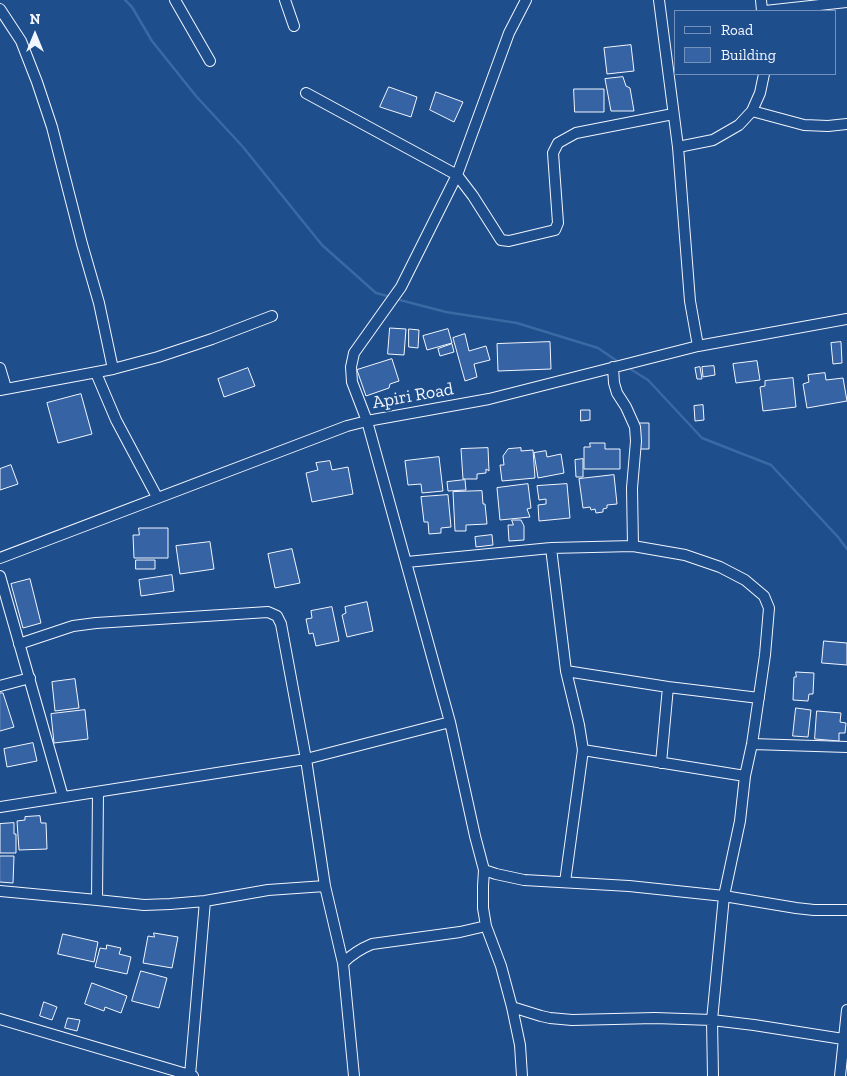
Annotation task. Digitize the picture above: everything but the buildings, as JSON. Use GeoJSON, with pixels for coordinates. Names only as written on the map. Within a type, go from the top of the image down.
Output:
{"type":"FeatureCollection","features":[{"type":"Feature","properties":{"kind":"street"},"geometry":{"type":"LineString","coordinates":[[175,0],[210,61]]}},
{"type":"Feature","properties":{"kind":"street"},"geometry":{"type":"LineString","coordinates":[[285,0],[294,26]]}},
{"type":"Feature","properties":{"kind":"street"},"geometry":{"type":"LineString","coordinates":[[522,1076],[520,1045],[512,1007],[501,966],[486,926],[483,908],[484,870],[450,722],[367,421],[352,382],[351,367],[354,353],[401,288],[457,175],[508,33],[526,0]]}},
{"type":"Feature","properties":{"kind":"street"},"geometry":{"type":"LineString","coordinates":[[659,0],[678,146],[690,301],[698,346]]}},
{"type":"Feature","properties":{"kind":"street"},"geometry":{"type":"LineString","coordinates":[[772,10],[847,2]]}},
{"type":"Feature","properties":{"kind":"street"},"geometry":{"type":"LineString","coordinates":[[0,9],[21,41],[52,127],[98,303],[113,369]]}},
{"type":"Feature","properties":{"kind":"street"},"geometry":{"type":"LineString","coordinates":[[678,146],[713,140],[740,125],[752,112],[760,93],[764,75]]}},
{"type":"Feature","properties":{"kind":"street"},"geometry":{"type":"LineString","coordinates":[[306,93],[457,175],[501,240],[509,241],[555,230],[558,223],[553,153],[558,143],[576,133],[673,114]]}},
{"type":"Feature","properties":{"kind":"street"},"geometry":{"type":"LineString","coordinates":[[752,112],[804,125],[828,126],[847,124]]}},
{"type":"Feature","properties":{"kind":"street"},"geometry":{"type":"LineString","coordinates":[[0,368],[3,389],[96,373],[158,358],[272,316]]}},
{"type":"Feature","properties":{"kind":"street","name":"Apiri Road"},"geometry":{"type":"LineString","coordinates":[[0,558],[347,426],[488,399],[698,346],[847,318]]}},
{"type":"Feature","properties":{"kind":"street"},"geometry":{"type":"LineString","coordinates":[[613,367],[617,393],[626,407],[635,428],[636,441],[632,488],[633,546]]}},
{"type":"Feature","properties":{"kind":"street"},"geometry":{"type":"LineString","coordinates":[[96,373],[116,420],[157,497]]}},
{"type":"Feature","properties":{"kind":"street"},"geometry":{"type":"LineString","coordinates":[[407,562],[551,548],[633,546],[685,556],[720,567],[745,580],[764,596],[769,608],[765,655],[752,744],[745,776],[740,821],[724,896],[712,1020],[713,1076]]}},
{"type":"Feature","properties":{"kind":"street"},"geometry":{"type":"LineString","coordinates":[[551,548],[566,672],[583,750],[565,882]]}},
{"type":"Feature","properties":{"kind":"street"},"geometry":{"type":"LineString","coordinates":[[0,576],[63,797]]}},
{"type":"Feature","properties":{"kind":"street"},"geometry":{"type":"LineString","coordinates":[[19,644],[73,626],[96,623],[268,612],[277,616],[281,624],[306,759],[324,886],[343,964],[354,1076]]}},
{"type":"Feature","properties":{"kind":"street"},"geometry":{"type":"LineString","coordinates":[[566,672],[759,698]]}},
{"type":"Feature","properties":{"kind":"street"},"geometry":{"type":"LineString","coordinates":[[0,686],[30,678]]}},
{"type":"Feature","properties":{"kind":"street"},"geometry":{"type":"LineString","coordinates":[[661,762],[668,687]]}},
{"type":"Feature","properties":{"kind":"street"},"geometry":{"type":"LineString","coordinates":[[0,807],[306,759],[450,722]]}},
{"type":"Feature","properties":{"kind":"street"},"geometry":{"type":"LineString","coordinates":[[752,744],[847,747]]}},
{"type":"Feature","properties":{"kind":"street"},"geometry":{"type":"LineString","coordinates":[[583,750],[745,776]]}},
{"type":"Feature","properties":{"kind":"street"},"geometry":{"type":"LineString","coordinates":[[97,900],[98,792]]}},
{"type":"Feature","properties":{"kind":"street"},"geometry":{"type":"LineString","coordinates":[[484,870],[524,880],[628,886],[724,896],[814,910],[847,910]]}},
{"type":"Feature","properties":{"kind":"street"},"geometry":{"type":"LineString","coordinates":[[0,891],[144,905],[205,901],[268,890],[324,886]]}},
{"type":"Feature","properties":{"kind":"street"},"geometry":{"type":"LineString","coordinates":[[0,1019],[191,1076],[205,901]]}},
{"type":"Feature","properties":{"kind":"street"},"geometry":{"type":"LineString","coordinates":[[343,964],[361,948],[372,944],[460,932],[486,926]]}},
{"type":"Feature","properties":{"kind":"street"},"geometry":{"type":"LineString","coordinates":[[512,1007],[541,1016],[572,1020],[655,1018],[712,1020],[843,1039]]}},
{"type":"Feature","properties":{"kind":"street"},"geometry":{"type":"LineString","coordinates":[[840,1076],[847,1010]]}},
{"type":"Feature","properties":{"kind":"waterway"},"geometry":{"type":"LineString","coordinates":[[125,0],[132,7],[152,41],[196,96],[243,147],[322,245],[376,293],[391,297]]}},
{"type":"Feature","properties":{"kind":"waterway"},"geometry":{"type":"LineString","coordinates":[[396,299],[446,312],[517,323],[598,348],[620,363]]}},
{"type":"Feature","properties":{"kind":"waterway"},"geometry":{"type":"LineString","coordinates":[[627,367],[648,380],[702,438],[771,465],[847,549]]}}]}
